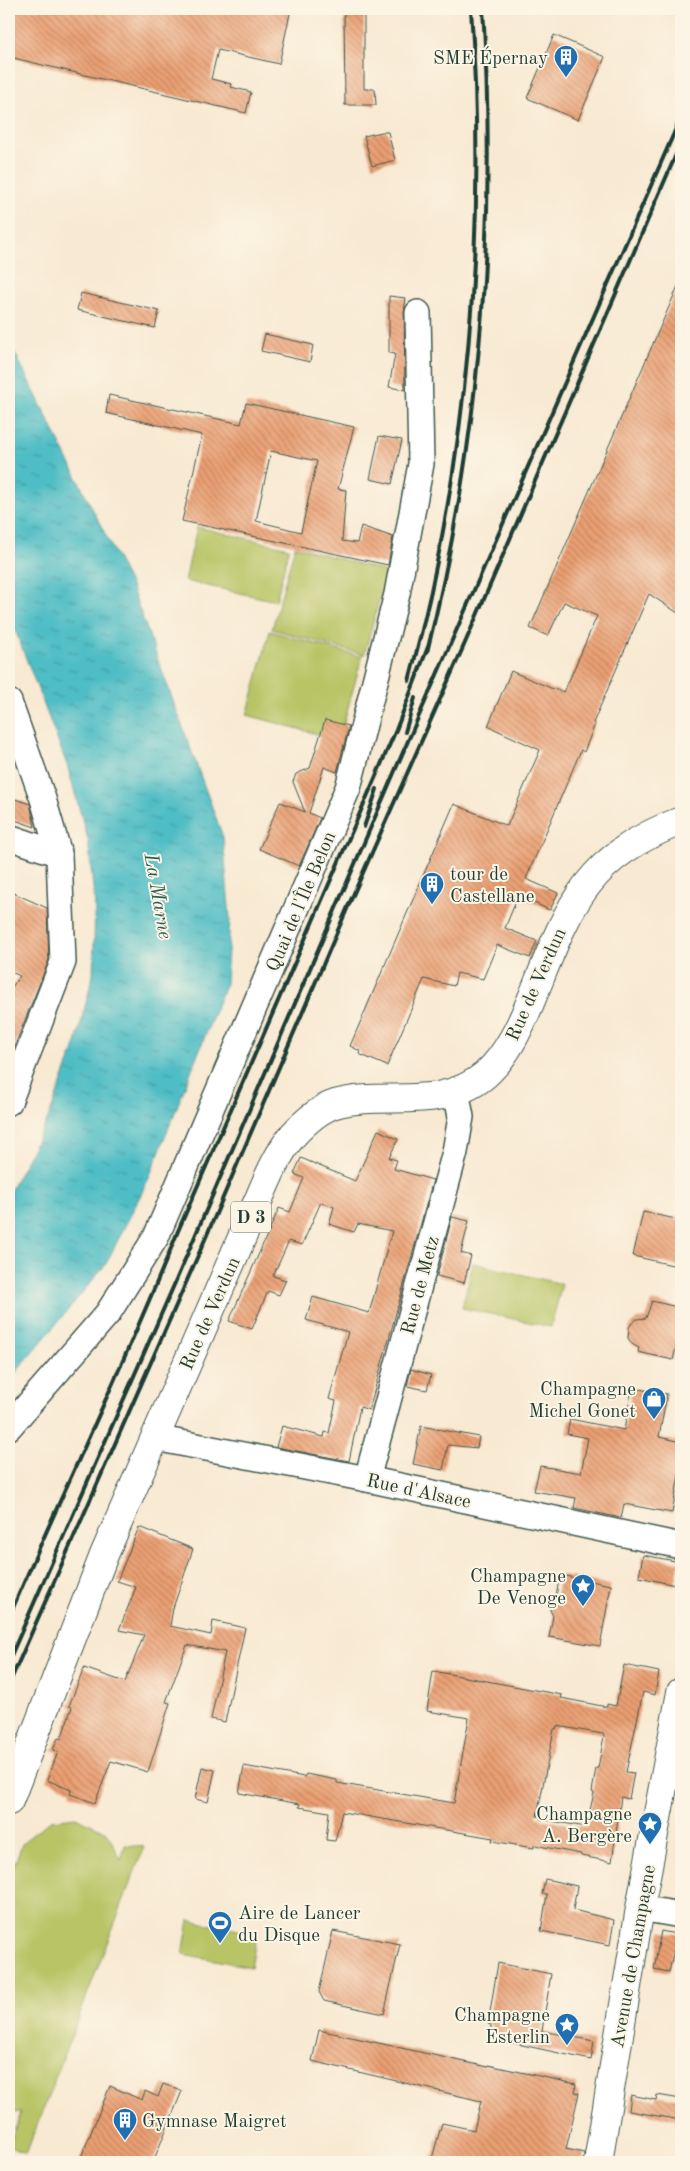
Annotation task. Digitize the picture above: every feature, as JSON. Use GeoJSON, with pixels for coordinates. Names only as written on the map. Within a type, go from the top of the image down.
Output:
{"type":"FeatureCollection","features":[{"type":"Feature","properties":{"kind":"main road","name":"Rue de Verdun"},"geometry":{"type":"LineString","coordinates":[[9,1801],[104,1555],[277,1160],[292,1136],[305,1123],[334,1105],[351,1101],[423,1099],[456,1091],[484,1076],[493,1067],[511,1041],[527,1010],[560,928],[572,906],[598,870],[638,841],[681,821]]}},
{"type":"Feature","properties":{"kind":"main road","name":"Avenue de Champagne"},"geometry":{"type":"LineString","coordinates":[[598,2162],[640,1908],[681,1692]]}},
{"type":"Feature","properties":{"kind":"street","name":"Quai de l'Île Belon"},"geometry":{"type":"LineString","coordinates":[[9,1427],[108,1313],[156,1237],[348,788],[397,594],[421,464],[418,312]]}},
{"type":"Feature","properties":{"kind":"street"},"geometry":{"type":"LineString","coordinates":[[9,702],[44,799],[59,854],[63,962],[9,1102]]}},
{"type":"Feature","properties":{"kind":"street"},"geometry":{"type":"LineString","coordinates":[[9,837],[59,854]]}},
{"type":"Feature","properties":{"kind":"street","name":"Rue de Metz"},"geometry":{"type":"LineString","coordinates":[[367,1479],[455,1152],[461,1117],[456,1091]]}},
{"type":"Feature","properties":{"kind":"street","name":"Rue d'Alsace"},"geometry":{"type":"LineString","coordinates":[[155,1438],[367,1479],[681,1546]]}},
{"type":"Feature","properties":{"kind":"street"},"geometry":{"type":"LineString","coordinates":[[640,1908],[681,1915]]}},
{"type":"Feature","properties":{"kind":"green space"},"geometry":{"type":"Polygon","coordinates":[[[197,527],[289,548],[276,601],[185,581],[197,527]]]}},
{"type":"Feature","properties":{"kind":"green space"},"geometry":{"type":"Polygon","coordinates":[[[295,546],[387,572],[364,655],[272,629],[295,546]]]}},
{"type":"Feature","properties":{"kind":"green space"},"geometry":{"type":"Polygon","coordinates":[[[270,631],[362,657],[339,740],[247,715],[270,631]]]}},
{"type":"Feature","properties":{"kind":"green space"},"geometry":{"type":"Polygon","coordinates":[[[473,1263],[562,1284],[551,1327],[462,1308],[473,1263]]]}},
{"type":"Feature","properties":{"kind":"green space"},"geometry":{"type":"Polygon","coordinates":[[[76,1817],[107,1832],[121,1860],[125,1845],[144,1847],[26,2154],[9,2146],[21,2112],[9,2114],[9,1878],[23,1842],[51,1820],[76,1817]]]}},
{"type":"Feature","properties":{"kind":"green space","name":"Aire de Lancer du Disque"},"geometry":{"type":"Polygon","coordinates":[[[189,1920],[257,1934],[251,1967],[183,1954],[189,1920]]]}},
{"type":"Feature","properties":{"kind":"water","name":"La Marne"},"geometry":{"type":"Polygon","coordinates":[[[9,341],[131,586],[223,837],[230,919],[226,983],[149,1178],[106,1264],[9,1381],[9,1193],[48,1119],[76,1043],[93,975],[95,907],[88,840],[67,765],[9,614],[9,341]]]}},
{"type":"Feature","properties":{"kind":"building"},"geometry":{"type":"Polygon","coordinates":[[[9,9],[291,9],[279,64],[218,50],[211,79],[232,84],[231,87],[251,92],[246,113],[9,57],[9,9]]]}},
{"type":"Feature","properties":{"kind":"building"},"geometry":{"type":"Polygon","coordinates":[[[344,9],[364,9],[364,89],[375,89],[376,105],[345,105],[344,9]]]}},
{"type":"Feature","properties":{"kind":"building","name":"SME Épernay"},"geometry":{"type":"Polygon","coordinates":[[[554,35],[605,57],[578,120],[527,98],[554,35]]]}},
{"type":"Feature","properties":{"kind":"building"},"geometry":{"type":"Polygon","coordinates":[[[388,132],[395,160],[372,166],[364,136],[388,132]]]}},
{"type":"Feature","properties":{"kind":"building"},"geometry":{"type":"Polygon","coordinates":[[[681,279],[681,615],[649,594],[593,723],[595,724],[584,752],[581,750],[526,879],[558,893],[550,910],[518,896],[505,928],[537,941],[530,958],[497,945],[483,979],[457,973],[454,986],[424,979],[387,1066],[359,1054],[360,1051],[350,1046],[454,804],[507,826],[540,750],[488,726],[511,671],[564,692],[597,616],[564,602],[548,636],[530,628],[681,279]]]}},
{"type":"Feature","properties":{"kind":"building"},"geometry":{"type":"Polygon","coordinates":[[[81,293],[159,311],[155,328],[77,310],[81,293]]]}},
{"type":"Feature","properties":{"kind":"building"},"geometry":{"type":"Polygon","coordinates":[[[389,296],[406,298],[404,313],[405,390],[389,387],[395,354],[389,353],[389,296]]]}},
{"type":"Feature","properties":{"kind":"building"},"geometry":{"type":"Polygon","coordinates":[[[265,334],[313,345],[310,362],[261,351],[265,334]]]}},
{"type":"Feature","properties":{"kind":"building"},"geometry":{"type":"Polygon","coordinates":[[[109,395],[241,424],[246,403],[354,427],[338,489],[346,490],[342,541],[357,543],[361,526],[393,537],[388,565],[182,521],[202,435],[106,413],[109,395]],[[271,451],[256,521],[301,532],[317,461],[271,451]]]}},
{"type":"Feature","properties":{"kind":"building"},"geometry":{"type":"Polygon","coordinates":[[[379,436],[402,440],[392,484],[370,479],[379,436]]]}},
{"type":"Feature","properties":{"kind":"building"},"geometry":{"type":"Polygon","coordinates":[[[325,720],[349,726],[337,772],[324,767],[309,813],[320,818],[299,866],[259,849],[280,802],[305,812],[293,782],[296,774],[310,768],[325,720]]]}},
{"type":"Feature","properties":{"kind":"building"},"geometry":{"type":"Polygon","coordinates":[[[9,797],[30,804],[35,827],[9,818],[9,797]]]}},
{"type":"Feature","properties":{"kind":"building"},"geometry":{"type":"Polygon","coordinates":[[[9,891],[47,908],[49,960],[9,1060],[9,991],[20,976],[9,971],[9,891]]]}},
{"type":"Feature","properties":{"kind":"building"},"geometry":{"type":"Polygon","coordinates":[[[378,1130],[398,1139],[389,1158],[397,1160],[394,1169],[433,1180],[369,1410],[360,1407],[349,1461],[276,1447],[282,1426],[324,1437],[325,1432],[329,1433],[336,1401],[329,1399],[348,1332],[306,1320],[313,1297],[369,1313],[392,1231],[358,1224],[354,1232],[329,1224],[334,1207],[321,1202],[302,1245],[289,1241],[273,1276],[286,1280],[279,1295],[268,1291],[252,1329],[229,1321],[279,1208],[290,1212],[304,1178],[294,1174],[301,1158],[355,1181],[378,1130]]]}},
{"type":"Feature","properties":{"kind":"building"},"geometry":{"type":"Polygon","coordinates":[[[643,1212],[681,1220],[681,1267],[633,1256],[643,1212]]]}},
{"type":"Feature","properties":{"kind":"building"},"geometry":{"type":"Polygon","coordinates":[[[452,1217],[469,1221],[461,1253],[471,1256],[464,1283],[437,1276],[452,1217]]]}},
{"type":"Feature","properties":{"kind":"building"},"geometry":{"type":"Polygon","coordinates":[[[652,1301],[681,1308],[681,1327],[673,1360],[638,1352],[639,1348],[632,1344],[628,1338],[631,1324],[637,1319],[646,1318],[652,1301]]]}},
{"type":"Feature","properties":{"kind":"building"},"geometry":{"type":"Polygon","coordinates":[[[411,1369],[431,1375],[427,1390],[407,1386],[411,1369]]]}},
{"type":"Feature","properties":{"kind":"building"},"geometry":{"type":"Polygon","coordinates":[[[632,1388],[667,1394],[659,1437],[681,1442],[681,1464],[672,1513],[624,1504],[621,1518],[574,1508],[576,1498],[534,1491],[540,1466],[581,1473],[588,1438],[567,1434],[570,1419],[624,1430],[632,1388]]]}},
{"type":"Feature","properties":{"kind":"building"},"geometry":{"type":"Polygon","coordinates":[[[421,1426],[479,1437],[477,1448],[448,1445],[443,1470],[413,1464],[421,1426]]]}},
{"type":"Feature","properties":{"kind":"building"},"geometry":{"type":"Polygon","coordinates":[[[139,1527],[193,1549],[173,1608],[170,1626],[211,1635],[213,1621],[245,1628],[225,1722],[211,1719],[225,1652],[187,1645],[166,1702],[170,1703],[148,1772],[111,1761],[95,1803],[70,1794],[71,1790],[47,1780],[58,1752],[53,1750],[58,1738],[61,1739],[72,1707],[69,1706],[84,1668],[125,1682],[144,1635],[119,1630],[136,1587],[117,1581],[139,1527]]]}},
{"type":"Feature","properties":{"kind":"building"},"geometry":{"type":"Polygon","coordinates":[[[643,1555],[680,1562],[675,1585],[639,1577],[643,1555]]]}},
{"type":"Feature","properties":{"kind":"building"},"geometry":{"type":"Polygon","coordinates":[[[560,1575],[611,1585],[600,1646],[549,1637],[553,1616],[550,1610],[550,1603],[556,1596],[560,1575]]]}},
{"type":"Feature","properties":{"kind":"building"},"geometry":{"type":"Polygon","coordinates":[[[624,1665],[659,1672],[655,1695],[643,1692],[626,1772],[634,1773],[629,1799],[621,1797],[612,1862],[534,1845],[534,1848],[492,1841],[493,1838],[342,1812],[335,1841],[326,1840],[329,1812],[299,1807],[300,1804],[239,1793],[244,1766],[304,1777],[306,1774],[337,1780],[337,1783],[454,1803],[469,1718],[427,1711],[433,1671],[562,1695],[561,1698],[607,1707],[607,1704],[616,1706],[624,1665]],[[557,1726],[554,1729],[537,1816],[541,1817],[540,1819],[586,1827],[594,1793],[592,1792],[603,1734],[557,1726]]]}},
{"type":"Feature","properties":{"kind":"building"},"geometry":{"type":"Polygon","coordinates":[[[202,1767],[215,1770],[208,1802],[195,1799],[202,1767]]]}},
{"type":"Feature","properties":{"kind":"building"},"geometry":{"type":"Polygon","coordinates":[[[545,1879],[577,1886],[573,1910],[614,1920],[610,1945],[541,1931],[547,1894],[542,1894],[545,1879]]]}},
{"type":"Feature","properties":{"kind":"building"},"geometry":{"type":"Polygon","coordinates":[[[333,1931],[400,1944],[384,2014],[324,2001],[319,1992],[333,1931]]]}},
{"type":"Feature","properties":{"kind":"building"},"geometry":{"type":"Polygon","coordinates":[[[661,1931],[681,1935],[681,1952],[674,1950],[669,1972],[654,1969],[661,1931]]]}},
{"type":"Feature","properties":{"kind":"building"},"geometry":{"type":"Polygon","coordinates":[[[498,1963],[551,1974],[542,2031],[594,2041],[591,2060],[490,2038],[491,2025],[488,2024],[498,1963]]]}},
{"type":"Feature","properties":{"kind":"building"},"geometry":{"type":"Polygon","coordinates":[[[319,2030],[576,2084],[575,2092],[579,2093],[566,2149],[584,2153],[583,2162],[544,2162],[516,2157],[515,2162],[431,2162],[442,2123],[474,2130],[481,2101],[312,2061],[319,2030]]]}},
{"type":"Feature","properties":{"kind":"building","name":"Gymnase Maigret"},"geometry":{"type":"Polygon","coordinates":[[[163,2084],[182,2091],[153,2162],[79,2162],[110,2086],[142,2100],[145,2091],[158,2097],[163,2084]]]}},
{"type":"Feature","properties":{"kind":"building"},"geometry":{"type":"Polygon","coordinates":[[[631,2095],[656,2100],[657,2095],[681,2099],[681,2120],[629,2111],[631,2095]]]}},
{"type":"Feature","properties":{"kind":"railway"},"geometry":{"type":"LineString","coordinates":[[409,681],[429,599],[446,516],[459,432],[468,348],[474,263],[476,178],[471,9]]}},
{"type":"Feature","properties":{"kind":"railway"},"geometry":{"type":"LineString","coordinates":[[427,652],[445,573],[460,493],[472,413],[480,332],[488,171],[483,9]]}},
{"type":"Feature","properties":{"kind":"railway"},"geometry":{"type":"LineString","coordinates":[[9,1660],[174,1285],[397,766],[681,117]]}},
{"type":"Feature","properties":{"kind":"railway"},"geometry":{"type":"LineString","coordinates":[[9,1684],[200,1251],[681,143]]}},
{"type":"Feature","properties":{"kind":"railway"},"geometry":{"type":"LineString","coordinates":[[9,1617],[158,1280],[396,730],[428,647]]}},
{"type":"Feature","properties":{"kind":"railway"},"geometry":{"type":"LineString","coordinates":[[405,732],[415,698]]}},
{"type":"Feature","properties":{"kind":"railway"},"geometry":{"type":"LineString","coordinates":[[364,827],[377,789]]}},
{"type":"Feature","properties":{"kind":"place","name":"SME Épernay"},"geometry":{"type":"Point","coordinates":[566,78]}},
{"type":"Feature","properties":{"kind":"place","name":"tour de Castellane"},"geometry":{"type":"Point","coordinates":[432,905]}},
{"type":"Feature","properties":{"kind":"place","name":"Champagne Michel Gonet"},"geometry":{"type":"Point","coordinates":[654,1420]}},
{"type":"Feature","properties":{"kind":"place","name":"Champagne De Venoge"},"geometry":{"type":"Point","coordinates":[583,1607]}},
{"type":"Feature","properties":{"kind":"place","name":"Champagne A. Bergère"},"geometry":{"type":"Point","coordinates":[650,1845]}},
{"type":"Feature","properties":{"kind":"place","name":"Aire de Lancer du Disque"},"geometry":{"type":"Point","coordinates":[220,1944]}},
{"type":"Feature","properties":{"kind":"place","name":"Champagne Esterlin"},"geometry":{"type":"Point","coordinates":[567,2046]}},
{"type":"Feature","properties":{"kind":"place","name":"Gymnase Maigret"},"geometry":{"type":"Point","coordinates":[125,2141]}}]}
